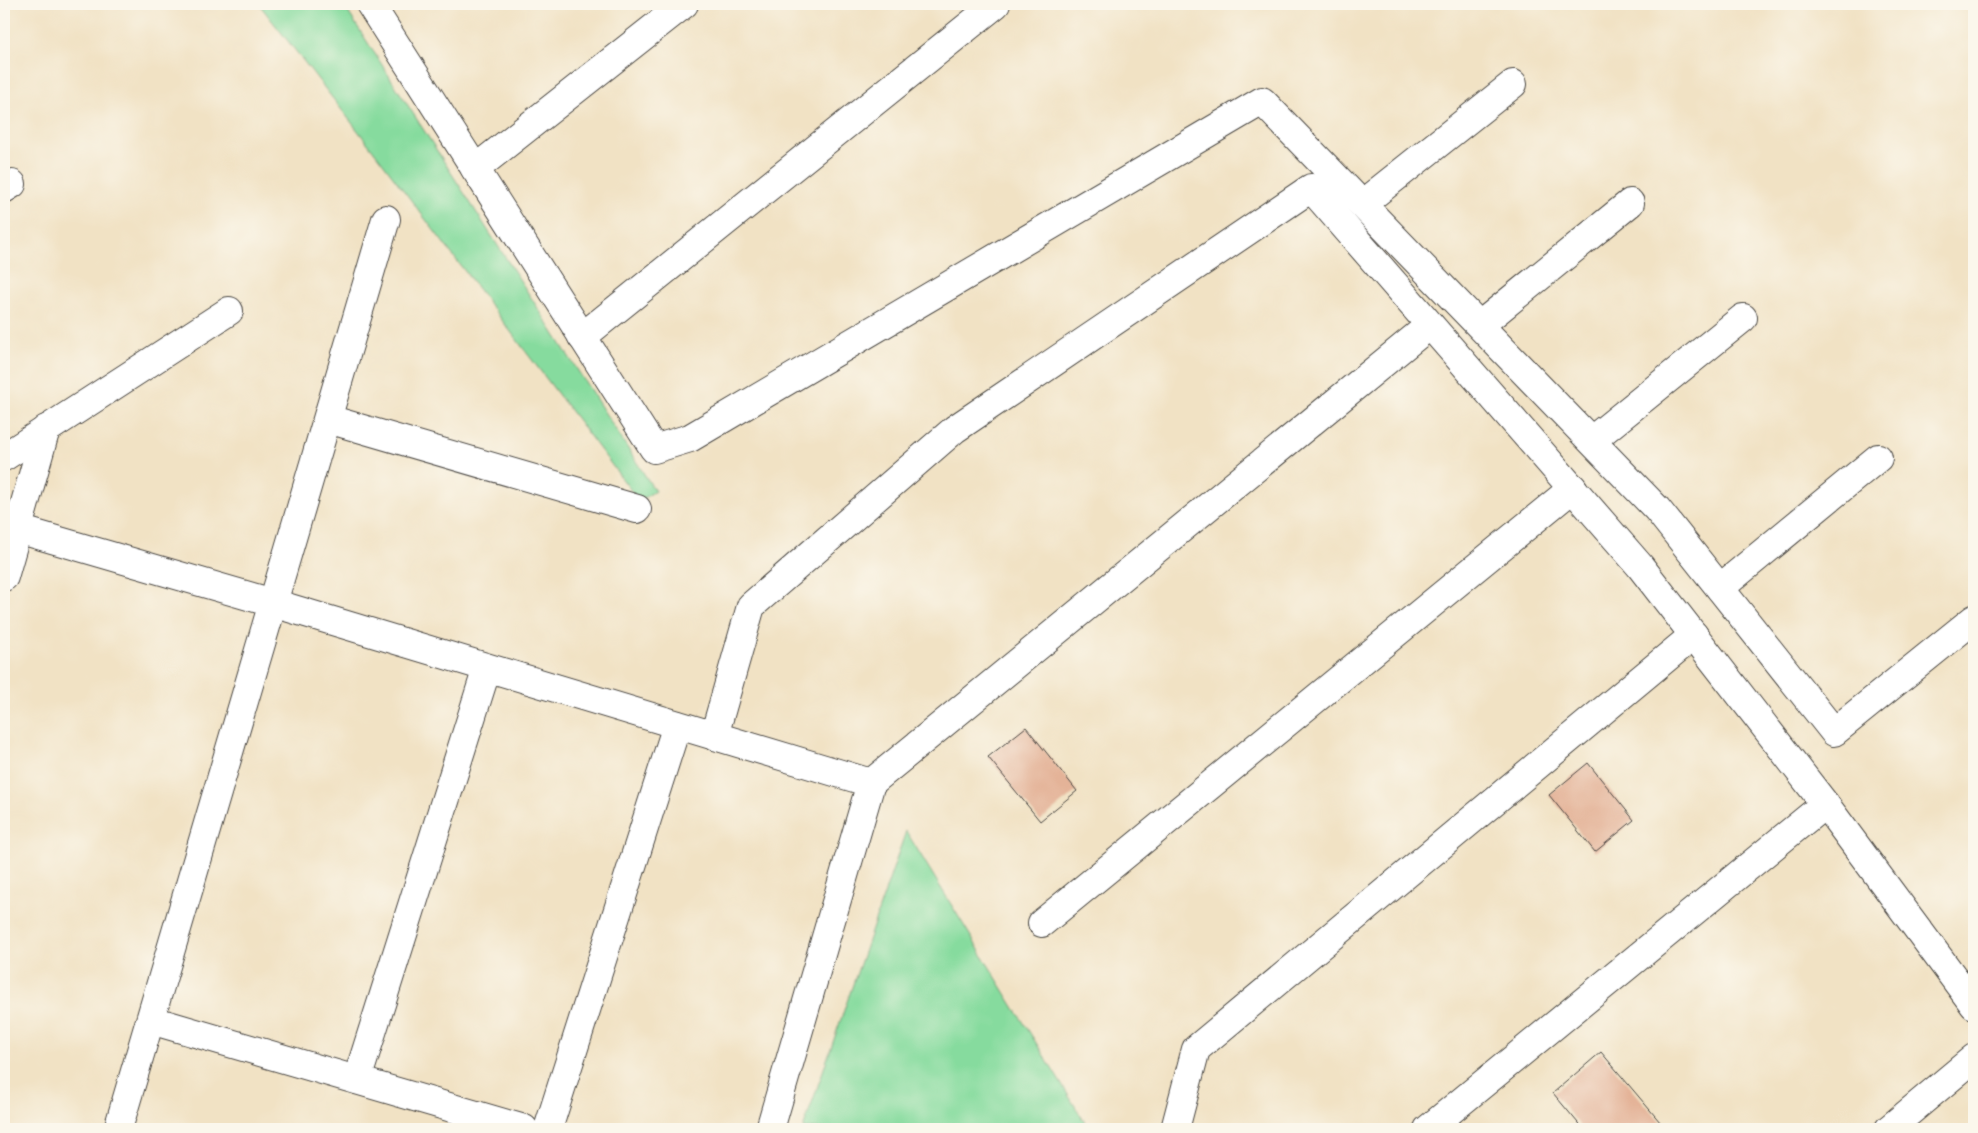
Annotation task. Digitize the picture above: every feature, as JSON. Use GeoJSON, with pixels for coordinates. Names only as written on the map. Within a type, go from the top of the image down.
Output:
{"type":"FeatureCollection","features":[{"type":"Feature","properties":{"kind":"street"},"geometry":{"type":"LineString","coordinates":[[370,4],[654,449],[690,438],[1262,101],[1658,509],[1834,732],[1974,619]]}},
{"type":"Feature","properties":{"kind":"street"},"geometry":{"type":"LineString","coordinates":[[476,170],[684,4]]}},
{"type":"Feature","properties":{"kind":"street"},"geometry":{"type":"LineString","coordinates":[[582,337],[996,4]]}},
{"type":"Feature","properties":{"kind":"street"},"geometry":{"type":"LineString","coordinates":[[1362,204],[1513,84]]}},
{"type":"Feature","properties":{"kind":"street"},"geometry":{"type":"LineString","coordinates":[[714,736],[751,606],[955,429],[1311,188],[1640,566],[1825,804],[1974,1005]]}},
{"type":"Feature","properties":{"kind":"street"},"geometry":{"type":"LineString","coordinates":[[1480,325],[1630,203]]}},
{"type":"Feature","properties":{"kind":"street"},"geometry":{"type":"LineString","coordinates":[[118,1129],[386,219]]}},
{"type":"Feature","properties":{"kind":"street"},"geometry":{"type":"LineString","coordinates":[[4,457],[229,311]]}},
{"type":"Feature","properties":{"kind":"street"},"geometry":{"type":"LineString","coordinates":[[1592,440],[1743,318]]}},
{"type":"Feature","properties":{"kind":"street"},"geometry":{"type":"LineString","coordinates":[[770,1129],[871,783],[1430,325]]}},
{"type":"Feature","properties":{"kind":"street"},"geometry":{"type":"LineString","coordinates":[[328,419],[637,509]]}},
{"type":"Feature","properties":{"kind":"street"},"geometry":{"type":"LineString","coordinates":[[4,577],[11,527],[46,429]]}},
{"type":"Feature","properties":{"kind":"street"},"geometry":{"type":"LineString","coordinates":[[1720,588],[1878,458]]}},
{"type":"Feature","properties":{"kind":"street"},"geometry":{"type":"LineString","coordinates":[[1042,923],[1573,488]]}},
{"type":"Feature","properties":{"kind":"street"},"geometry":{"type":"LineString","coordinates":[[11,527],[273,603],[871,783]]}},
{"type":"Feature","properties":{"kind":"street"},"geometry":{"type":"LineString","coordinates":[[1175,1129],[1196,1049],[1694,635]]}},
{"type":"Feature","properties":{"kind":"street"},"geometry":{"type":"LineString","coordinates":[[357,1080],[487,668]]}},
{"type":"Feature","properties":{"kind":"street"},"geometry":{"type":"LineString","coordinates":[[548,1129],[677,725]]}},
{"type":"Feature","properties":{"kind":"street"},"geometry":{"type":"LineString","coordinates":[[1428,1129],[1825,804]]}},
{"type":"Feature","properties":{"kind":"street"},"geometry":{"type":"LineString","coordinates":[[151,1020],[524,1129]]}},
{"type":"Feature","properties":{"kind":"street"},"geometry":{"type":"LineString","coordinates":[[1889,1129],[1974,1058]]}},
{"type":"Feature","properties":{"kind":"green space"},"geometry":{"type":"Polygon","coordinates":[[[259,4],[343,4],[655,491],[639,501],[373,150],[259,4]]]}},
{"type":"Feature","properties":{"kind":"green space"},"geometry":{"type":"Polygon","coordinates":[[[906,831],[1089,1129],[803,1129],[906,831]]]}},
{"type":"Feature","properties":{"kind":"building"},"geometry":{"type":"Polygon","coordinates":[[[1026,727],[1077,791],[1040,821],[988,757],[1026,727]]]}},
{"type":"Feature","properties":{"kind":"building"},"geometry":{"type":"Polygon","coordinates":[[[1588,763],[1634,820],[1595,852],[1549,795],[1588,763]]]}},
{"type":"Feature","properties":{"kind":"building"},"geometry":{"type":"Polygon","coordinates":[[[1601,1052],[1666,1129],[1583,1129],[1553,1093],[1601,1052]]]}}]}
